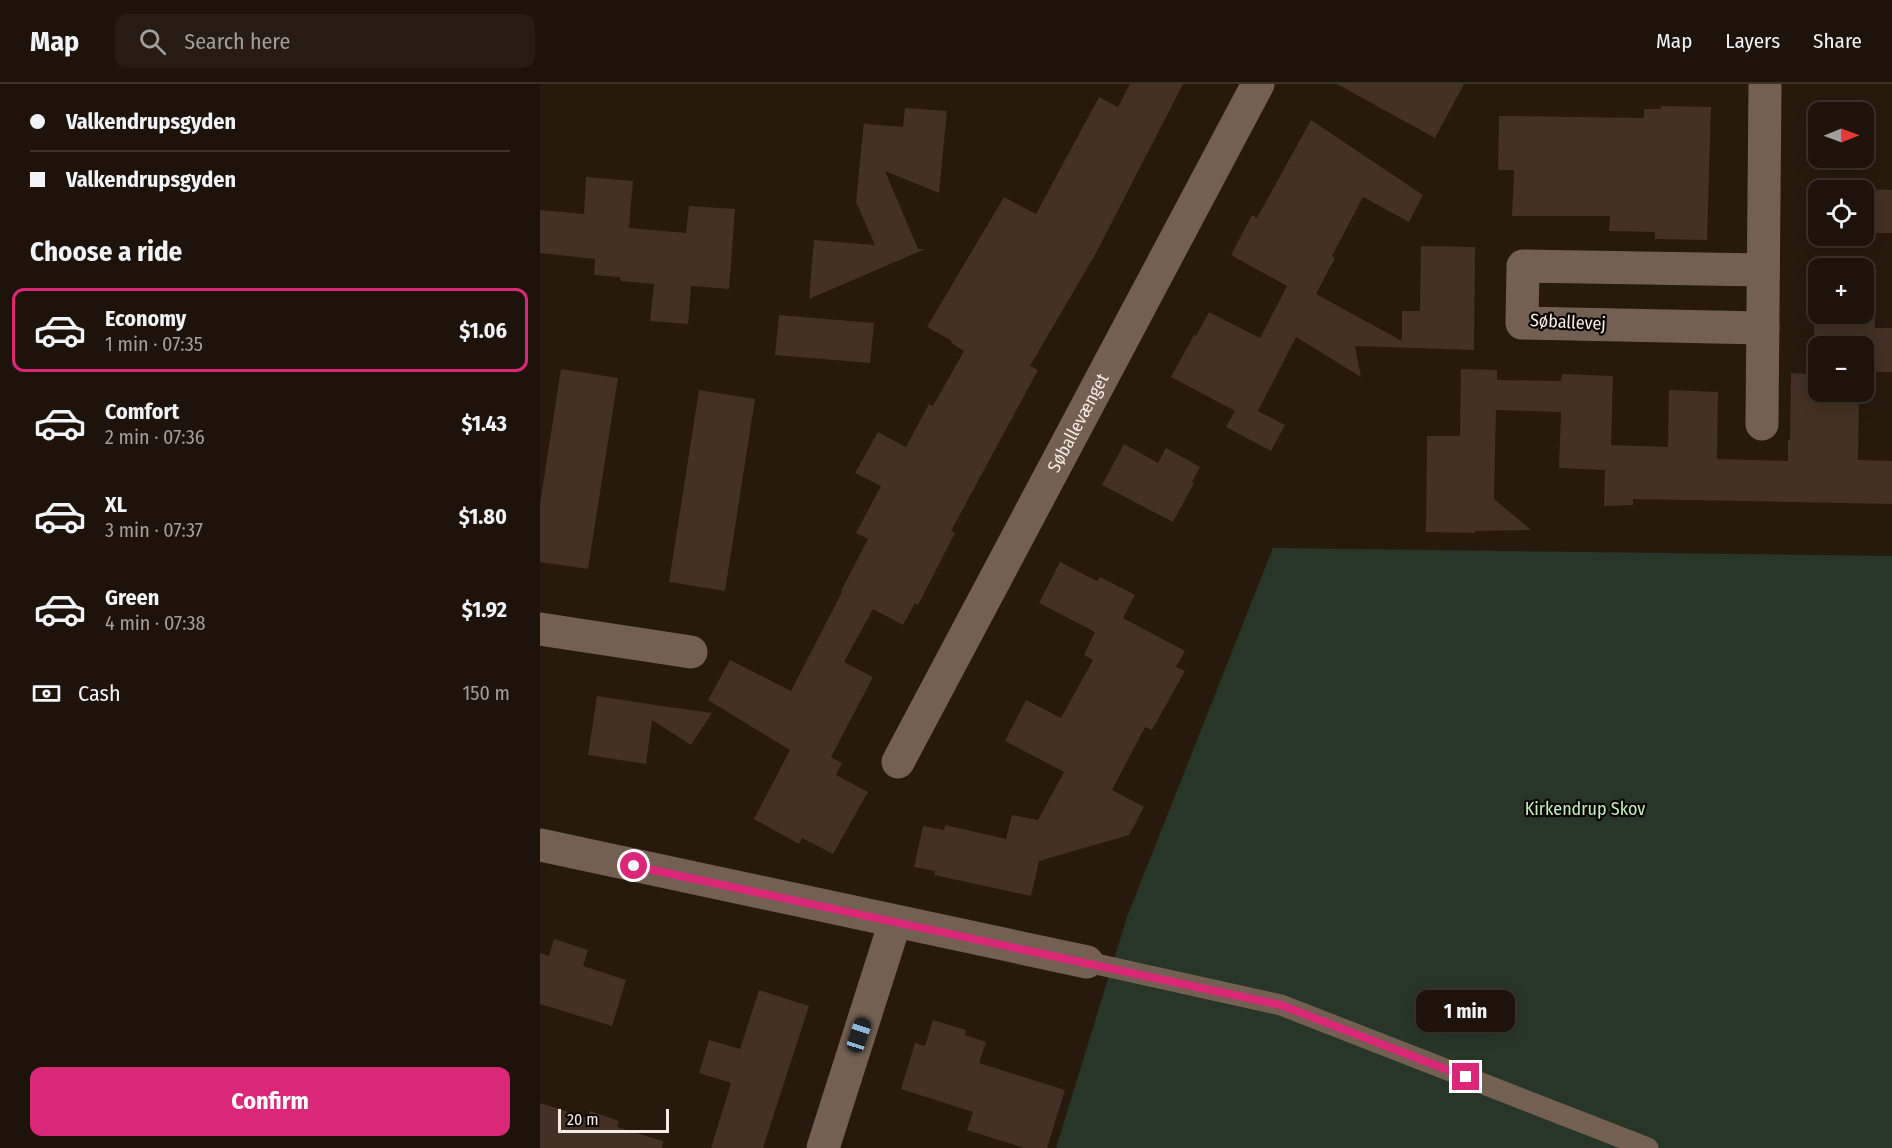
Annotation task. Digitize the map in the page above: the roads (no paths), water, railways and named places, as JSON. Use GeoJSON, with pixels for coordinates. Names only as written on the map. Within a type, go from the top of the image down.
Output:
{"type":"FeatureCollection","features":[{"type":"Feature","properties":{"kind":"street","name":"Søballevænget"},"geometry":{"type":"LineString","coordinates":[[898,762],[1258,84]]}},
{"type":"Feature","properties":{"kind":"street"},"geometry":{"type":"LineString","coordinates":[[1762,424],[1765,84]]}},
{"type":"Feature","properties":{"kind":"street","name":"Søballevej"},"geometry":{"type":"LineString","coordinates":[[1763,270],[1523,266],[1522,289],[1522,323],[1763,328]]}},
{"type":"Feature","properties":{"kind":"street"},"geometry":{"type":"LineString","coordinates":[[540,629],[691,652]]}},
{"type":"Feature","properties":{"kind":"street"},"geometry":{"type":"LineString","coordinates":[[540,845],[1087,963]]}},
{"type":"Feature","properties":{"kind":"street"},"geometry":{"type":"LineString","coordinates":[[823,1148],[895,922]]}},
{"type":"Feature","properties":{"kind":"lane"},"geometry":{"type":"LineString","coordinates":[[1087,963],[1281,1005],[1648,1148]]}},
{"type":"Feature","properties":{"kind":"park label","name":"Kirkendrup Skov"},"geometry":{"type":"Point","coordinates":[1585,809]}}]}
